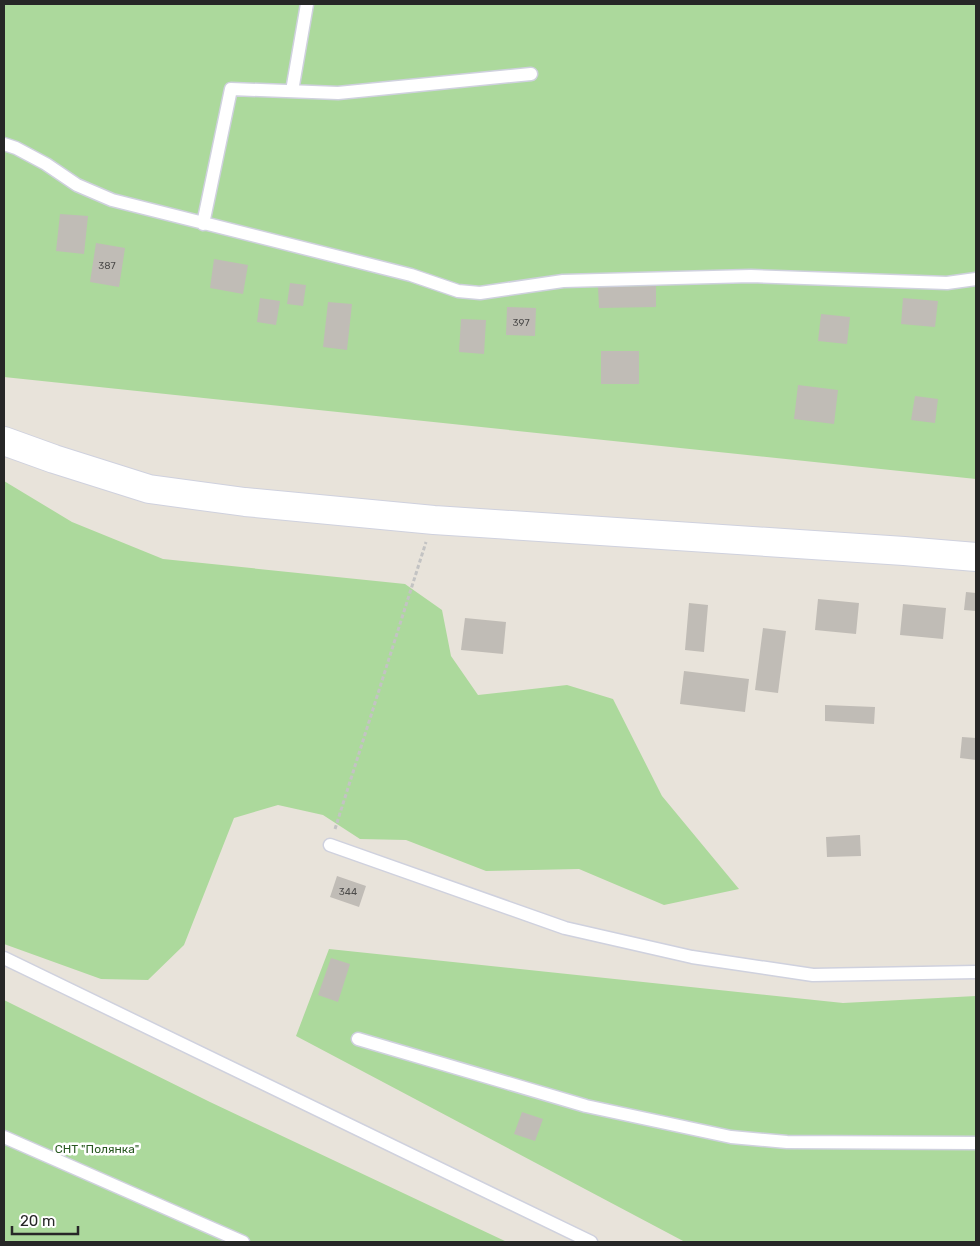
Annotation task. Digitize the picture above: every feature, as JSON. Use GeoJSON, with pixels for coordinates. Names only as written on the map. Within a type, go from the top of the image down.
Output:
{"type":"FeatureCollection","features":[{"type":"Feature","properties":{"kind":"street"},"geometry":{"type":"LineString","coordinates":[[4,441],[149,489],[245,502],[434,520],[904,550],[976,557]]}},
{"type":"Feature","properties":{"kind":"lane"},"geometry":{"type":"LineString","coordinates":[[292,91],[307,4]]}},
{"type":"Feature","properties":{"kind":"lane"},"geometry":{"type":"LineString","coordinates":[[203,224],[231,89],[338,93],[531,74]]}},
{"type":"Feature","properties":{"kind":"lane"},"geometry":{"type":"LineString","coordinates":[[4,144],[16,148],[46,164],[77,185],[112,200],[411,275],[458,291],[480,293],[563,281],[751,276],[947,283],[976,279]]}},
{"type":"Feature","properties":{"kind":"lane"},"geometry":{"type":"LineString","coordinates":[[330,845],[565,928],[692,957],[813,976],[976,972]]}},
{"type":"Feature","properties":{"kind":"lane"},"geometry":{"type":"LineString","coordinates":[[4,958],[591,1242]]}},
{"type":"Feature","properties":{"kind":"lane"},"geometry":{"type":"LineString","coordinates":[[358,1039],[586,1106],[731,1137],[787,1142],[976,1143]]}},
{"type":"Feature","properties":{"kind":"lane"},"geometry":{"type":"LineString","coordinates":[[4,1137],[243,1242]]}},
{"type":"Feature","properties":{"kind":"path"},"geometry":{"type":"LineString","coordinates":[[330,845],[434,520]]}},
{"type":"Feature","properties":{"kind":"green space"},"geometry":{"type":"Polygon","coordinates":[[[4,4],[976,4],[976,479],[4,377],[4,4]]]}},
{"type":"Feature","properties":{"kind":"green space"},"geometry":{"type":"Polygon","coordinates":[[[4,481],[72,522],[163,559],[405,584],[442,610],[451,656],[478,695],[567,685],[613,699],[662,796],[739,889],[664,905],[579,869],[486,871],[406,840],[360,839],[323,815],[278,805],[234,818],[184,945],[148,980],[101,979],[4,944],[4,481]]]}},
{"type":"Feature","properties":{"kind":"green space"},"geometry":{"type":"Polygon","coordinates":[[[329,949],[843,1003],[976,996],[976,1242],[685,1242],[296,1036],[329,949]]]}},
{"type":"Feature","properties":{"kind":"green space","name":"СНТ \"Полянка\""},"geometry":{"type":"Polygon","coordinates":[[[4,1000],[210,1102],[507,1242],[4,1242],[4,1000]]]}},
{"type":"Feature","properties":{"kind":"building"},"geometry":{"type":"Polygon","coordinates":[[[60,214],[88,216],[84,254],[56,251],[60,214]]]}},
{"type":"Feature","properties":{"kind":"building"},"geometry":{"type":"Polygon","coordinates":[[[96,243],[125,248],[119,287],[90,282],[96,243]]]}},
{"type":"Feature","properties":{"kind":"building"},"geometry":{"type":"Polygon","coordinates":[[[214,259],[248,265],[243,294],[210,288],[214,259]]]}},
{"type":"Feature","properties":{"kind":"building"},"geometry":{"type":"Polygon","coordinates":[[[290,283],[306,285],[303,306],[287,304],[290,283]]]}},
{"type":"Feature","properties":{"kind":"building"},"geometry":{"type":"Polygon","coordinates":[[[656,286],[656,307],[599,308],[598,287],[656,286]]]}},
{"type":"Feature","properties":{"kind":"building"},"geometry":{"type":"Polygon","coordinates":[[[260,298],[280,301],[276,325],[257,322],[260,298]]]}},
{"type":"Feature","properties":{"kind":"building"},"geometry":{"type":"Polygon","coordinates":[[[903,298],[938,301],[935,327],[901,324],[903,298]]]}},
{"type":"Feature","properties":{"kind":"building"},"geometry":{"type":"Polygon","coordinates":[[[328,302],[352,304],[347,350],[323,347],[328,302]]]}},
{"type":"Feature","properties":{"kind":"building"},"geometry":{"type":"Polygon","coordinates":[[[507,307],[536,308],[535,336],[506,335],[507,307]]]}},
{"type":"Feature","properties":{"kind":"building"},"geometry":{"type":"Polygon","coordinates":[[[821,314],[850,317],[847,344],[818,341],[821,314]]]}},
{"type":"Feature","properties":{"kind":"building"},"geometry":{"type":"Polygon","coordinates":[[[461,319],[486,320],[484,354],[459,352],[461,319]]]}},
{"type":"Feature","properties":{"kind":"building"},"geometry":{"type":"Polygon","coordinates":[[[601,351],[639,351],[639,384],[601,384],[601,351]]]}},
{"type":"Feature","properties":{"kind":"building"},"geometry":{"type":"Polygon","coordinates":[[[798,385],[838,390],[834,424],[794,419],[798,385]]]}},
{"type":"Feature","properties":{"kind":"building"},"geometry":{"type":"Polygon","coordinates":[[[915,396],[938,399],[935,423],[911,420],[915,396]]]}},
{"type":"Feature","properties":{"kind":"building"},"geometry":{"type":"Polygon","coordinates":[[[966,592],[976,593],[976,611],[964,610],[966,592]]]}},
{"type":"Feature","properties":{"kind":"building"},"geometry":{"type":"Polygon","coordinates":[[[818,599],[859,603],[856,634],[815,630],[818,599]]]}},
{"type":"Feature","properties":{"kind":"building"},"geometry":{"type":"Polygon","coordinates":[[[689,603],[708,605],[704,652],[685,650],[689,603]]]}},
{"type":"Feature","properties":{"kind":"building"},"geometry":{"type":"Polygon","coordinates":[[[903,604],[946,608],[943,639],[900,635],[903,604]]]}},
{"type":"Feature","properties":{"kind":"building"},"geometry":{"type":"Polygon","coordinates":[[[465,618],[506,622],[503,654],[461,650],[465,618]]]}},
{"type":"Feature","properties":{"kind":"building"},"geometry":{"type":"Polygon","coordinates":[[[763,628],[786,631],[778,693],[755,690],[763,628]]]}},
{"type":"Feature","properties":{"kind":"building"},"geometry":{"type":"Polygon","coordinates":[[[684,671],[749,679],[745,712],[680,704],[684,671]]]}},
{"type":"Feature","properties":{"kind":"building"},"geometry":{"type":"Polygon","coordinates":[[[825,705],[875,707],[874,724],[825,721],[825,705]]]}},
{"type":"Feature","properties":{"kind":"building"},"geometry":{"type":"Polygon","coordinates":[[[962,737],[976,738],[976,760],[960,758],[962,737]]]}},
{"type":"Feature","properties":{"kind":"building"},"geometry":{"type":"Polygon","coordinates":[[[860,835],[861,856],[827,857],[826,837],[860,835]]]}},
{"type":"Feature","properties":{"kind":"building"},"geometry":{"type":"Polygon","coordinates":[[[337,876],[366,886],[359,907],[330,897],[337,876]]]}},
{"type":"Feature","properties":{"kind":"building"},"geometry":{"type":"Polygon","coordinates":[[[331,958],[350,964],[338,1002],[318,995],[331,958]]]}},
{"type":"Feature","properties":{"kind":"building"},"geometry":{"type":"Polygon","coordinates":[[[522,1112],[543,1119],[535,1141],[514,1134],[522,1112]]]}}]}
